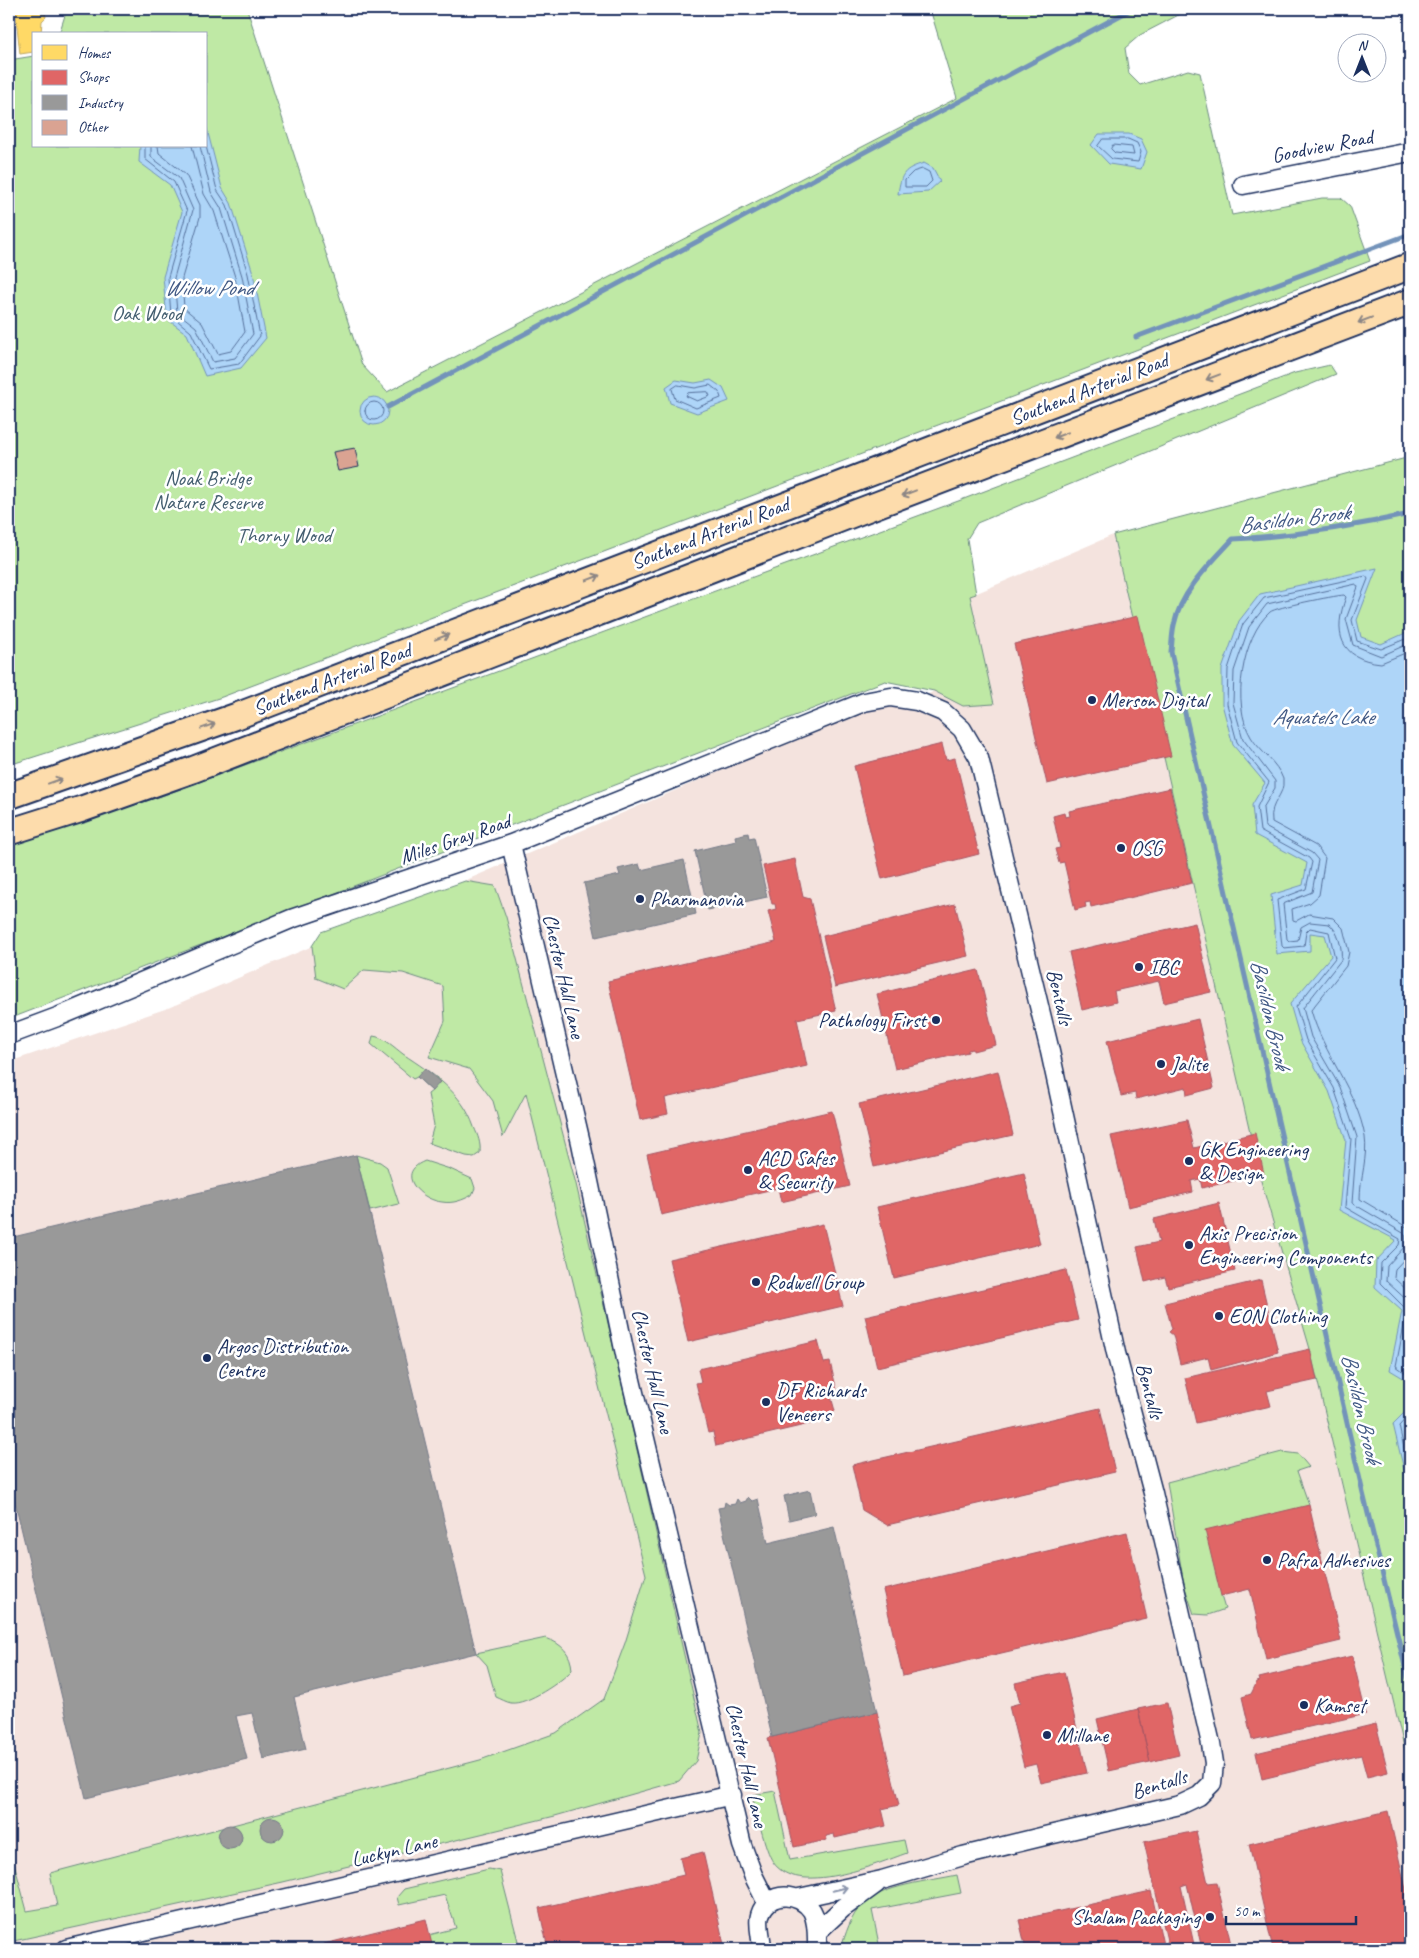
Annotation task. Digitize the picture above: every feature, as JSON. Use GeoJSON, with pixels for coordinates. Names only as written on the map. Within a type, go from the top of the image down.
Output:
{"type":"FeatureCollection","features":[{"type":"Feature","properties":{"kind":"highway","name":"Southend Arterial Road"},"geometry":{"type":"LineString","coordinates":[[9,796],[237,716],[1410,266]]}},
{"type":"Feature","properties":{"kind":"highway","name":"Southend Arterial Road"},"geometry":{"type":"LineString","coordinates":[[9,832],[192,770],[858,512],[1410,302]]}},
{"type":"Feature","properties":{"kind":"street","name":"Goodview Road"},"geometry":{"type":"LineString","coordinates":[[1243,185],[1410,152]]}},
{"type":"Feature","properties":{"kind":"street","name":"Miles Gray Road"},"geometry":{"type":"LineString","coordinates":[[9,1035],[60,1016],[291,920],[511,844],[864,702],[891,697],[917,701]]}},
{"type":"Feature","properties":{"kind":"street","name":"Bentalls"},"geometry":{"type":"LineString","coordinates":[[767,1903],[778,1897],[799,1898],[882,1880],[963,1856],[1180,1805],[1199,1796],[1212,1783],[1214,1763],[1194,1667],[1153,1493],[1116,1353],[1049,1047],[979,758],[962,729],[943,712],[917,701]]}},
{"type":"Feature","properties":{"kind":"street","name":"Chester Hall Lane"},"geometry":{"type":"LineString","coordinates":[[511,844],[581,1143],[626,1359],[732,1795],[742,1846],[753,1875],[767,1903]]}},
{"type":"Feature","properties":{"kind":"street","name":"Luckyn Lane"},"geometry":{"type":"LineString","coordinates":[[66,1949],[732,1795]]}},
{"type":"Feature","properties":{"kind":"street","name":"Bentalls"},"geometry":{"type":"LineString","coordinates":[[817,1941],[843,1908],[882,1880]]}},
{"type":"Feature","properties":{"kind":"street"},"geometry":{"type":"LineString","coordinates":[[799,1898],[814,1914],[817,1941]]}},
{"type":"Feature","properties":{"kind":"street"},"geometry":{"type":"LineString","coordinates":[[762,1949],[760,1915],[767,1903]]}},
{"type":"Feature","properties":{"kind":"shaded area"},"geometry":{"type":"Polygon","coordinates":[[[1113,535],[1261,1181],[1310,1349],[1410,1772],[1410,1949],[9,1949],[9,1062],[168,1008],[865,709],[917,701],[934,691],[963,706],[994,704],[970,596],[1113,535]]]}},
{"type":"Feature","properties":{"kind":"green space","name":"Noak Bridge Nature Reserve"},"geometry":{"type":"Polygon","coordinates":[[[67,9],[247,9],[362,365],[387,392],[957,98],[930,9],[1190,9],[1140,35],[1125,48],[1129,74],[1140,85],[1188,70],[1200,73],[1232,215],[1322,198],[1341,198],[1350,206],[1370,261],[222,697],[9,765],[9,60],[32,56],[32,148],[208,148],[208,32],[60,32],[67,9]]]}},
{"type":"Feature","properties":{"kind":"green space"},"geometry":{"type":"Polygon","coordinates":[[[1330,365],[1336,374],[977,523],[967,539],[976,594],[970,596],[994,704],[963,706],[934,691],[885,681],[9,1019],[9,844],[153,799],[961,500],[1295,373],[1330,365]]]}},
{"type":"Feature","properties":{"kind":"green space"},"geometry":{"type":"Polygon","coordinates":[[[1410,457],[1410,1772],[1310,1349],[1261,1181],[1113,535],[1410,457]]]}},
{"type":"Feature","properties":{"kind":"green space"},"geometry":{"type":"Polygon","coordinates":[[[465,881],[495,886],[506,917],[576,1184],[702,1733],[696,1761],[679,1781],[555,1816],[283,1882],[9,1942],[9,1844],[27,1911],[57,1906],[50,1873],[480,1760],[556,1733],[604,1699],[625,1643],[646,1575],[526,1093],[503,1137],[493,1101],[469,1069],[429,1057],[445,1021],[443,986],[403,973],[364,970],[343,989],[316,978],[312,946],[321,932],[465,881]]]}},
{"type":"Feature","properties":{"kind":"green space"},"geometry":{"type":"Polygon","coordinates":[[[373,1036],[389,1043],[425,1069],[454,1094],[469,1115],[479,1140],[480,1153],[474,1157],[466,1156],[429,1143],[434,1125],[428,1094],[432,1091],[417,1077],[413,1079],[371,1044],[373,1036]]]}},
{"type":"Feature","properties":{"kind":"green space"},"geometry":{"type":"Polygon","coordinates":[[[356,1155],[380,1162],[387,1167],[399,1204],[370,1211],[356,1155]]]}},
{"type":"Feature","properties":{"kind":"green space"},"geometry":{"type":"Polygon","coordinates":[[[425,1161],[472,1179],[475,1188],[472,1195],[454,1202],[442,1202],[434,1200],[419,1191],[411,1179],[411,1172],[416,1166],[425,1161]]]}},
{"type":"Feature","properties":{"kind":"green space"},"geometry":{"type":"Polygon","coordinates":[[[1282,1452],[1298,1454],[1309,1467],[1297,1471],[1309,1505],[1221,1596],[1225,1609],[1208,1615],[1194,1614],[1184,1585],[1167,1482],[1282,1452]]]}},
{"type":"Feature","properties":{"kind":"green space"},"geometry":{"type":"Polygon","coordinates":[[[546,1638],[557,1643],[565,1650],[570,1659],[572,1670],[534,1697],[518,1703],[511,1703],[496,1697],[487,1665],[476,1653],[546,1638]]]}},
{"type":"Feature","properties":{"kind":"green space"},"geometry":{"type":"Polygon","coordinates":[[[775,1791],[790,1860],[904,1840],[907,1853],[857,1870],[818,1878],[800,1877],[784,1872],[773,1862],[767,1849],[752,1795],[775,1791]]]}},
{"type":"Feature","properties":{"kind":"green space"},"geometry":{"type":"Polygon","coordinates":[[[489,1869],[500,1871],[520,1949],[433,1949],[429,1935],[456,1928],[445,1895],[399,1905],[397,1897],[404,1889],[489,1869]]]}},
{"type":"Feature","properties":{"kind":"green space"},"geometry":{"type":"Polygon","coordinates":[[[957,1875],[961,1893],[872,1910],[880,1949],[841,1949],[855,1914],[871,1898],[894,1888],[957,1875]]]}},
{"type":"Feature","properties":{"kind":"water","name":"Willow Pond"},"geometry":{"type":"Polygon","coordinates":[[[208,133],[222,188],[231,203],[253,273],[266,338],[241,368],[205,376],[187,334],[167,319],[163,277],[182,212],[170,185],[139,162],[140,148],[208,148],[208,133]]]}},
{"type":"Feature","properties":{"kind":"water"},"geometry":{"type":"Polygon","coordinates":[[[1099,134],[1129,134],[1141,139],[1147,152],[1141,169],[1109,164],[1091,145],[1099,134]]]}},
{"type":"Feature","properties":{"kind":"water"},"geometry":{"type":"Polygon","coordinates":[[[924,163],[933,168],[940,181],[928,192],[898,194],[902,177],[905,173],[912,167],[924,163]]]}},
{"type":"Feature","properties":{"kind":"water"},"geometry":{"type":"Polygon","coordinates":[[[676,380],[695,383],[711,380],[723,388],[729,401],[697,413],[670,403],[666,387],[676,380]]]}},
{"type":"Feature","properties":{"kind":"water"},"geometry":{"type":"Polygon","coordinates":[[[374,397],[384,401],[388,411],[384,421],[374,425],[364,421],[360,411],[364,401],[374,397]]]}},
{"type":"Feature","properties":{"kind":"water","name":"Aquatels Lake"},"geometry":{"type":"Polygon","coordinates":[[[1377,568],[1357,620],[1361,637],[1381,644],[1410,631],[1410,1382],[1390,1370],[1402,1311],[1375,1287],[1376,1261],[1396,1240],[1339,1210],[1346,1140],[1329,1091],[1301,1042],[1290,1004],[1331,956],[1325,935],[1310,933],[1310,951],[1277,954],[1271,895],[1303,885],[1307,863],[1255,835],[1252,805],[1265,783],[1233,745],[1222,704],[1222,669],[1239,621],[1260,594],[1377,568]]]}},
{"type":"Feature","properties":{"kind":"water"},"geometry":{"type":"Polygon","coordinates":[[[1410,1407],[1410,1495],[1393,1424],[1410,1407]]]}},
{"type":"Feature","properties":{"kind":"building: Homes"},"geometry":{"type":"Polygon","coordinates":[[[9,9],[44,9],[46,17],[42,21],[41,32],[32,32],[32,52],[20,54],[16,17],[9,16],[9,9]]]}},
{"type":"Feature","properties":{"kind":"building: Shops","name":"Merson Digital"},"geometry":{"type":"Polygon","coordinates":[[[1138,616],[1171,756],[1047,784],[1014,644],[1138,616]]]}},
{"type":"Feature","properties":{"kind":"building: Shops"},"geometry":{"type":"Polygon","coordinates":[[[942,744],[946,760],[955,758],[979,854],[882,879],[854,766],[942,744]]]}},
{"type":"Feature","properties":{"kind":"building: Shops","name":"OSG"},"geometry":{"type":"Polygon","coordinates":[[[1170,788],[1192,883],[1091,907],[1090,902],[1085,903],[1086,907],[1075,910],[1064,862],[1059,863],[1055,849],[1060,848],[1053,816],[1064,813],[1065,817],[1070,816],[1069,811],[1170,788]]]}},
{"type":"Feature","properties":{"kind":"building: Shops"},"geometry":{"type":"Polygon","coordinates":[[[795,859],[803,897],[810,899],[836,1011],[797,1019],[807,1066],[665,1098],[668,1114],[640,1120],[608,981],[776,942],[768,911],[776,909],[775,904],[772,904],[763,866],[795,859]]]}},
{"type":"Feature","properties":{"kind":"building: Shops"},"geometry":{"type":"Polygon","coordinates":[[[955,904],[968,956],[835,987],[823,936],[955,904]]]}},
{"type":"Feature","properties":{"kind":"building: Shops","name":"IBC"},"geometry":{"type":"Polygon","coordinates":[[[1195,923],[1211,992],[1164,1003],[1159,981],[1114,991],[1116,1002],[1082,1010],[1069,952],[1195,923]]]}},
{"type":"Feature","properties":{"kind":"building: Shops","name":"Pathology First"},"geometry":{"type":"Polygon","coordinates":[[[978,970],[996,1045],[973,1051],[973,1049],[968,1050],[968,1052],[895,1069],[877,994],[978,970]]]}},
{"type":"Feature","properties":{"kind":"building: Shops","name":"Jalite"},"geometry":{"type":"Polygon","coordinates":[[[1198,1019],[1214,1088],[1187,1095],[1186,1087],[1136,1099],[1135,1093],[1121,1096],[1107,1041],[1198,1019]]]}},
{"type":"Feature","properties":{"kind":"building: Shops"},"geometry":{"type":"Polygon","coordinates":[[[998,1071],[1013,1135],[874,1167],[859,1104],[998,1071]]]}},
{"type":"Feature","properties":{"kind":"building: Shops","name":"ACD Safes & Security"},"geometry":{"type":"Polygon","coordinates":[[[832,1111],[850,1186],[781,1202],[778,1188],[661,1215],[647,1154],[832,1111]]]}},
{"type":"Feature","properties":{"kind":"building: Shops","name":"GK Engineering & Design"},"geometry":{"type":"Polygon","coordinates":[[[1187,1120],[1194,1148],[1255,1133],[1264,1174],[1202,1188],[1200,1179],[1191,1181],[1193,1192],[1128,1207],[1111,1136],[1187,1120]]]}},
{"type":"Feature","properties":{"kind":"building: Shops"},"geometry":{"type":"Polygon","coordinates":[[[1024,1173],[1040,1244],[894,1278],[877,1207],[1024,1173]]]}},
{"type":"Feature","properties":{"kind":"building: Shops","name":"Axis Precision Engineering Components"},"geometry":{"type":"Polygon","coordinates":[[[1219,1203],[1235,1271],[1168,1287],[1165,1277],[1145,1282],[1137,1247],[1159,1242],[1154,1219],[1219,1203]]]}},
{"type":"Feature","properties":{"kind":"building: Shops","name":"Rodwell Group"},"geometry":{"type":"Polygon","coordinates":[[[823,1224],[843,1306],[688,1342],[669,1259],[823,1224]]]}},
{"type":"Feature","properties":{"kind":"building: Shops"},"geometry":{"type":"Polygon","coordinates":[[[1066,1270],[1078,1320],[877,1367],[865,1316],[1066,1270]]]}},
{"type":"Feature","properties":{"kind":"building: Shops","name":"EON Clothing"},"geometry":{"type":"Polygon","coordinates":[[[1261,1280],[1278,1352],[1211,1370],[1208,1357],[1180,1364],[1173,1335],[1169,1332],[1172,1329],[1165,1303],[1261,1280]]]}},
{"type":"Feature","properties":{"kind":"building: Shops","name":"DF Richards Veneers"},"geometry":{"type":"Polygon","coordinates":[[[818,1341],[824,1363],[830,1362],[837,1391],[830,1393],[835,1411],[820,1415],[822,1421],[716,1446],[713,1432],[708,1433],[696,1383],[701,1382],[698,1369],[818,1341]]]}},
{"type":"Feature","properties":{"kind":"building: Shops"},"geometry":{"type":"Polygon","coordinates":[[[1310,1349],[1317,1380],[1267,1391],[1271,1406],[1196,1423],[1185,1378],[1310,1349]]]}},
{"type":"Feature","properties":{"kind":"building: Shops"},"geometry":{"type":"Polygon","coordinates":[[[1100,1408],[1115,1472],[887,1525],[862,1510],[852,1465],[1100,1408]]]}},
{"type":"Feature","properties":{"kind":"building: Shops","name":"Pafra Adhesives"},"geometry":{"type":"Polygon","coordinates":[[[1309,1505],[1341,1641],[1266,1659],[1250,1589],[1221,1596],[1205,1530],[1309,1505]]]}},
{"type":"Feature","properties":{"kind":"building: Shops"},"geometry":{"type":"Polygon","coordinates":[[[1127,1532],[1147,1619],[903,1676],[883,1590],[1127,1532]]]}},
{"type":"Feature","properties":{"kind":"building: Shops","name":"Kamset"},"geometry":{"type":"Polygon","coordinates":[[[1352,1656],[1366,1714],[1252,1740],[1242,1697],[1251,1694],[1257,1682],[1260,1681],[1259,1678],[1352,1656]]]}},
{"type":"Feature","properties":{"kind":"building: Shops","name":"Millane"},"geometry":{"type":"Polygon","coordinates":[[[1064,1672],[1087,1773],[1041,1783],[1036,1764],[1024,1767],[1009,1706],[1020,1703],[1015,1683],[1064,1672]]]}},
{"type":"Feature","properties":{"kind":"building: Shops"},"geometry":{"type":"Polygon","coordinates":[[[1167,1703],[1179,1755],[1150,1762],[1138,1709],[1167,1703]]]}},
{"type":"Feature","properties":{"kind":"building: Shops"},"geometry":{"type":"Polygon","coordinates":[[[1138,1709],[1150,1762],[1109,1771],[1097,1719],[1138,1709]]]}},
{"type":"Feature","properties":{"kind":"building: Shops"},"geometry":{"type":"Polygon","coordinates":[[[877,1712],[899,1805],[882,1809],[886,1826],[835,1838],[834,1834],[826,1836],[827,1840],[794,1847],[768,1738],[877,1712]]]}},
{"type":"Feature","properties":{"kind":"building: Shops"},"geometry":{"type":"Polygon","coordinates":[[[1376,1724],[1388,1772],[1367,1777],[1361,1755],[1262,1779],[1256,1753],[1376,1724]]]}},
{"type":"Feature","properties":{"kind":"building: Shops"},"geometry":{"type":"Polygon","coordinates":[[[1388,1811],[1410,1907],[1410,1949],[1273,1949],[1249,1844],[1388,1811]]]}},
{"type":"Feature","properties":{"kind":"building: Shops","name":"Shalam Packaging"},"geometry":{"type":"Polygon","coordinates":[[[1196,1831],[1208,1883],[1217,1882],[1232,1949],[1202,1949],[1187,1884],[1181,1886],[1195,1949],[1169,1949],[1144,1842],[1196,1831]]]}},
{"type":"Feature","properties":{"kind":"building: Shops"},"geometry":{"type":"Polygon","coordinates":[[[703,1852],[725,1949],[548,1949],[539,1908],[684,1875],[680,1858],[703,1852]]]}},
{"type":"Feature","properties":{"kind":"building: Shops","name":"Shalam Packaging"},"geometry":{"type":"Polygon","coordinates":[[[1151,1891],[1164,1949],[1026,1949],[1019,1920],[1151,1891]]]}},
{"type":"Feature","properties":{"kind":"building: Shops"},"geometry":{"type":"Polygon","coordinates":[[[426,1919],[433,1949],[325,1949],[324,1944],[426,1919]]]}},
{"type":"Feature","properties":{"kind":"building: Industry"},"geometry":{"type":"Polygon","coordinates":[[[748,833],[749,838],[754,837],[767,897],[708,910],[695,851],[736,841],[735,836],[748,833]]]}},
{"type":"Feature","properties":{"kind":"building: Industry","name":"Pharmanovia"},"geometry":{"type":"Polygon","coordinates":[[[684,860],[696,914],[596,937],[584,883],[620,875],[618,869],[639,864],[641,870],[684,860]]]}},
{"type":"Feature","properties":{"kind":"building: Industry"},"geometry":{"type":"Polygon","coordinates":[[[425,1068],[440,1082],[432,1091],[417,1077],[425,1068]]]}},
{"type":"Feature","properties":{"kind":"building: Industry","name":"Argos Distribution Centre"},"geometry":{"type":"Polygon","coordinates":[[[356,1155],[476,1653],[294,1697],[306,1749],[263,1759],[252,1713],[236,1716],[247,1759],[86,1798],[9,1477],[9,1238],[356,1155]]]}},
{"type":"Feature","properties":{"kind":"building: Industry"},"geometry":{"type":"Polygon","coordinates":[[[810,1490],[815,1514],[789,1520],[784,1496],[810,1490]]]}},
{"type":"Feature","properties":{"kind":"building: Industry"},"geometry":{"type":"Polygon","coordinates":[[[748,1497],[752,1501],[758,1499],[768,1543],[834,1527],[877,1712],[772,1737],[718,1508],[724,1507],[725,1502],[729,1505],[735,1504],[737,1499],[740,1503],[746,1501],[748,1497]]]}},
{"type":"Feature","properties":{"kind":"building: Industry"},"geometry":{"type":"Polygon","coordinates":[[[272,1817],[281,1820],[284,1829],[281,1838],[272,1841],[263,1838],[260,1829],[263,1820],[272,1817]]]}},
{"type":"Feature","properties":{"kind":"building: Industry"},"geometry":{"type":"Polygon","coordinates":[[[230,1825],[239,1828],[242,1837],[239,1846],[230,1849],[221,1846],[218,1837],[221,1828],[230,1825]]]}},
{"type":"Feature","properties":{"kind":"building: Other"},"geometry":{"type":"Polygon","coordinates":[[[355,448],[359,467],[338,471],[333,452],[355,448]]]}},
{"type":"Feature","properties":{"kind":"waterway"},"geometry":{"type":"LineString","coordinates":[[388,407],[1132,9]]}},
{"type":"Feature","properties":{"kind":"waterway"},"geometry":{"type":"LineString","coordinates":[[1136,337],[1410,234]]}},
{"type":"Feature","properties":{"kind":"waterway","name":"Basildon Brook"},"geometry":{"type":"LineString","coordinates":[[1410,514],[1322,530],[1278,536],[1233,539],[1198,578],[1183,601],[1174,625],[1171,652],[1363,1493],[1410,1687]]}},
{"type":"Feature","properties":{"kind":"place","name":"Merson Digital"},"geometry":{"type":"Point","coordinates":[1092,700]}},
{"type":"Feature","properties":{"kind":"place","name":"OSG"},"geometry":{"type":"Point","coordinates":[1121,848]}},
{"type":"Feature","properties":{"kind":"place","name":"Pharmanovia"},"geometry":{"type":"Point","coordinates":[640,899]}},
{"type":"Feature","properties":{"kind":"place","name":"IBC"},"geometry":{"type":"Point","coordinates":[1139,967]}},
{"type":"Feature","properties":{"kind":"place","name":"Pathology First"},"geometry":{"type":"Point","coordinates":[936,1020]}},
{"type":"Feature","properties":{"kind":"place","name":"Jalite"},"geometry":{"type":"Point","coordinates":[1161,1064]}},
{"type":"Feature","properties":{"kind":"place","name":"GK Engineering & Design"},"geometry":{"type":"Point","coordinates":[1189,1161]}},
{"type":"Feature","properties":{"kind":"place","name":"ACD Safes & Security"},"geometry":{"type":"Point","coordinates":[748,1170]}},
{"type":"Feature","properties":{"kind":"place","name":"Axis Precision Engineering Components"},"geometry":{"type":"Point","coordinates":[1189,1245]}},
{"type":"Feature","properties":{"kind":"place","name":"Rodwell Group"},"geometry":{"type":"Point","coordinates":[756,1282]}},
{"type":"Feature","properties":{"kind":"place","name":"EON Clothing"},"geometry":{"type":"Point","coordinates":[1219,1316]}},
{"type":"Feature","properties":{"kind":"place","name":"Argos Distribution Centre"},"geometry":{"type":"Point","coordinates":[207,1358]}},
{"type":"Feature","properties":{"kind":"place","name":"DF Richards Veneers"},"geometry":{"type":"Point","coordinates":[766,1402]}},
{"type":"Feature","properties":{"kind":"place","name":"Pafra Adhesives"},"geometry":{"type":"Point","coordinates":[1267,1560]}},
{"type":"Feature","properties":{"kind":"place","name":"Kamset"},"geometry":{"type":"Point","coordinates":[1304,1705]}},
{"type":"Feature","properties":{"kind":"place","name":"Millane"},"geometry":{"type":"Point","coordinates":[1047,1735]}},
{"type":"Feature","properties":{"kind":"place","name":"Shalam Packaging"},"geometry":{"type":"Point","coordinates":[1210,1917]}},
{"type":"Feature","properties":{"kind":"park label","name":"Oak Wood"},"geometry":{"type":"Point","coordinates":[147,313]}},
{"type":"Feature","properties":{"kind":"park label","name":"Thorny Wood"},"geometry":{"type":"Point","coordinates":[284,535]}}]}
